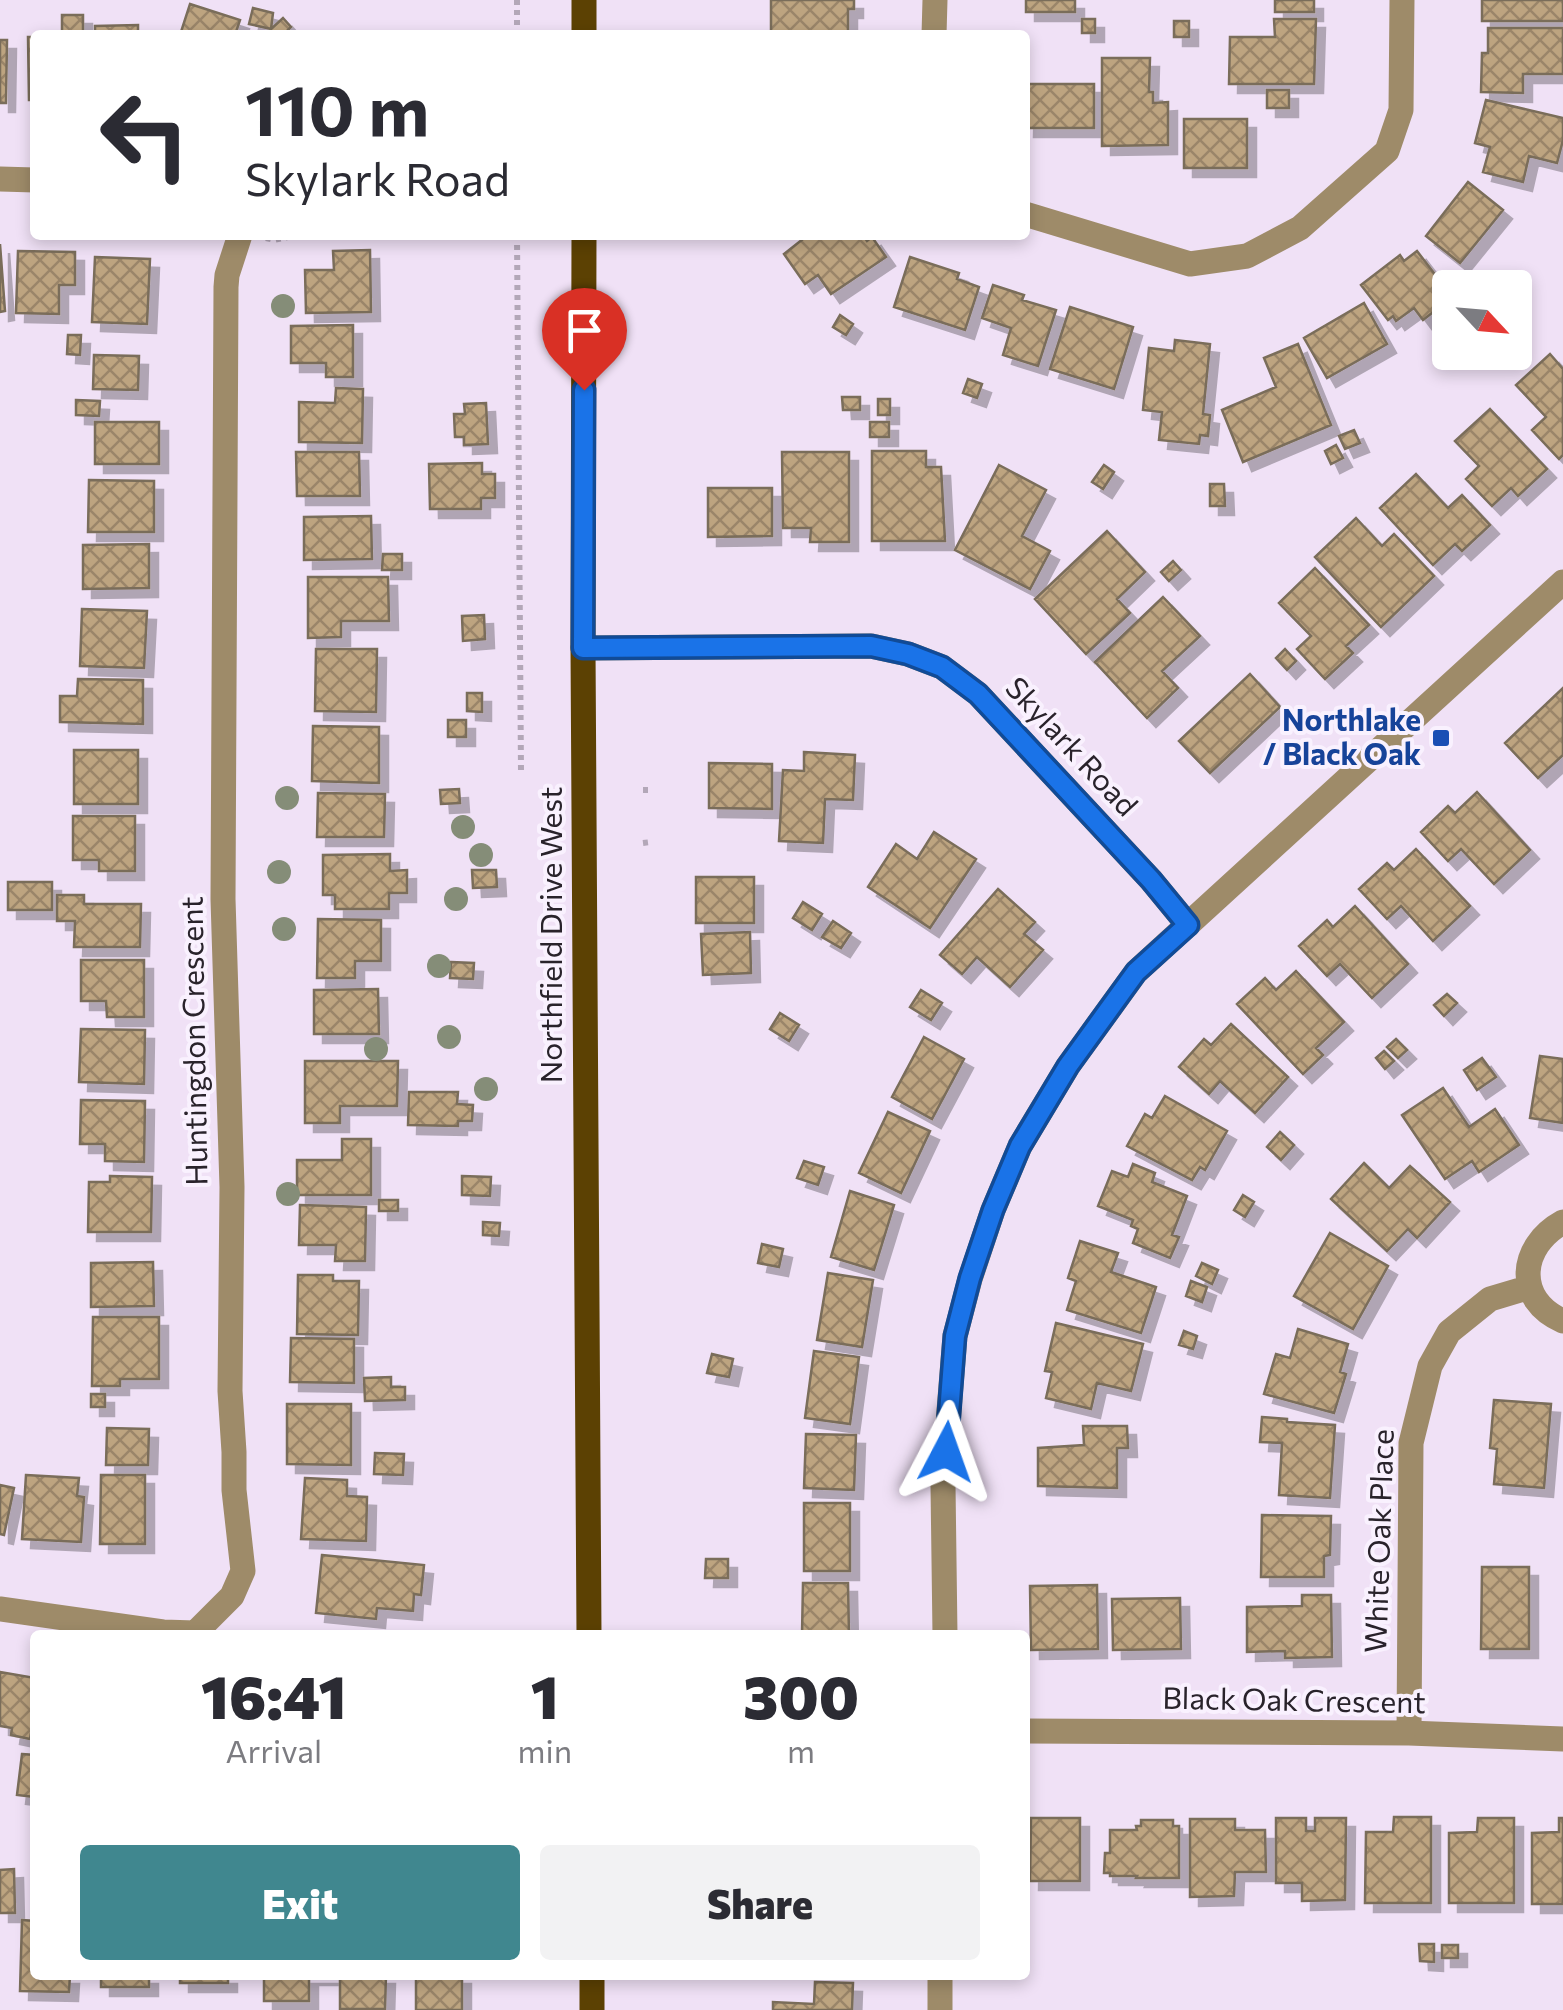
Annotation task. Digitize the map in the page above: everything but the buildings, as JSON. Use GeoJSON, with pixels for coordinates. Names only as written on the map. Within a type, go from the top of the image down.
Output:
{"type":"FeatureCollection","features":[{"type":"Feature","properties":{"kind":"main road"},"geometry":{"type":"LineString","coordinates":[[584,0],[584,30]]}},
{"type":"Feature","properties":{"kind":"main road","name":"Northfield Drive West"},"geometry":{"type":"LineString","coordinates":[[584,240],[589,1630]]}},
{"type":"Feature","properties":{"kind":"main road"},"geometry":{"type":"LineString","coordinates":[[592,1980],[592,2010]]}},
{"type":"Feature","properties":{"kind":"street"},"geometry":{"type":"LineString","coordinates":[[934,30],[935,0]]}},
{"type":"Feature","properties":{"kind":"street"},"geometry":{"type":"LineString","coordinates":[[1030,216],[1190,264],[1247,256],[1300,228],[1387,151],[1401,110],[1402,0]]}},
{"type":"Feature","properties":{"kind":"street"},"geometry":{"type":"LineString","coordinates":[[0,179],[30,180]]}},
{"type":"Feature","properties":{"kind":"street","name":"Huntingdon Crescent"},"geometry":{"type":"LineString","coordinates":[[198,1630],[232,1596],[242,1571],[230,1392],[232,1188],[224,899],[226,303],[227,275],[249,240]]}},
{"type":"Feature","properties":{"kind":"street"},"geometry":{"type":"LineString","coordinates":[[945,1630],[944,1485],[955,1336],[993,1210],[1020,1146],[1068,1066],[1136,972],[1563,582]]}},
{"type":"Feature","properties":{"kind":"street","name":"Skylark Road"},"geometry":{"type":"LineString","coordinates":[[583,648],[871,646],[942,667],[978,694],[1188,925]]}},
{"type":"Feature","properties":{"kind":"street"},"geometry":{"type":"LineString","coordinates":[[1563,1222],[1546,1232],[1534,1246],[1529,1261],[1530,1286],[1538,1303],[1563,1321]]}},
{"type":"Feature","properties":{"kind":"street","name":"White Oak Place"},"geometry":{"type":"LineString","coordinates":[[1409,1734],[1411,1443],[1420,1401],[1430,1366],[1449,1332],[1490,1299],[1530,1286]]}},
{"type":"Feature","properties":{"kind":"street","name":"Huntingdon Crescent"},"geometry":{"type":"LineString","coordinates":[[0,1610],[147,1630]]}},
{"type":"Feature","properties":{"kind":"street","name":"Black Oak Crescent"},"geometry":{"type":"LineString","coordinates":[[1030,1731],[1563,1739]]}},
{"type":"Feature","properties":{"kind":"street"},"geometry":{"type":"LineString","coordinates":[[940,1980],[940,2010]]}},
{"type":"Feature","properties":{"kind":"path"},"geometry":{"type":"LineString","coordinates":[[516,0],[516,30]]}},
{"type":"Feature","properties":{"kind":"path"},"geometry":{"type":"LineString","coordinates":[[517,240],[521,772]]}},
{"type":"Feature","properties":{"kind":"place","name":"Northlake / Black Oak"},"geometry":{"type":"Point","coordinates":[1441,738]}},
{"type":"Feature","properties":{"kind":"route"},"geometry":{"type":"LineString","coordinates":[[584,390],[583,648],[871,646],[942,667],[978,694],[1188,925],[1136,972],[1068,1066],[1020,1146],[993,1210],[955,1336],[946,1452]]}}]}
